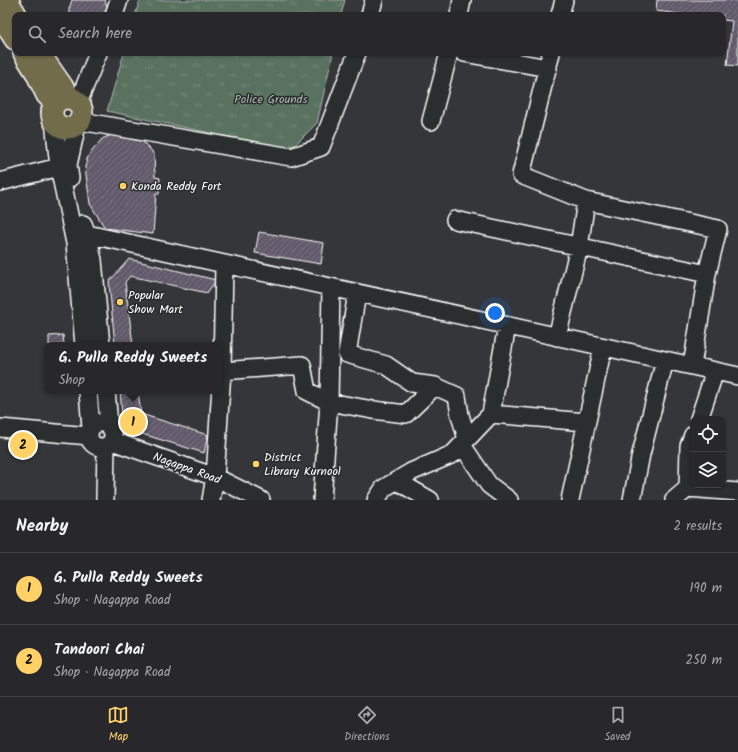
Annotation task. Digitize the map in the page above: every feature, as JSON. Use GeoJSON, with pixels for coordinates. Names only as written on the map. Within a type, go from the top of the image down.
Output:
{"type":"FeatureCollection","features":[{"type":"Feature","properties":{"kind":"main road"},"geometry":{"type":"LineString","coordinates":[[7,0],[14,12]]}},
{"type":"Feature","properties":{"kind":"main road"},"geometry":{"type":"LineString","coordinates":[[0,15],[12,34]]}},
{"type":"Feature","properties":{"kind":"main road"},"geometry":{"type":"LineString","coordinates":[[26,56],[36,72],[47,95],[69,112]]}},
{"type":"Feature","properties":{"kind":"main road"},"geometry":{"type":"LineString","coordinates":[[41,56],[69,112]]}},
{"type":"Feature","properties":{"kind":"street"},"geometry":{"type":"LineString","coordinates":[[115,12],[119,0]]}},
{"type":"Feature","properties":{"kind":"street"},"geometry":{"type":"LineString","coordinates":[[371,12],[374,0]]}},
{"type":"Feature","properties":{"kind":"street"},"geometry":{"type":"LineString","coordinates":[[460,12],[462,0]]}},
{"type":"Feature","properties":{"kind":"street"},"geometry":{"type":"LineString","coordinates":[[561,12],[564,0]]}},
{"type":"Feature","properties":{"kind":"street"},"geometry":{"type":"LineString","coordinates":[[97,56],[69,112],[59,166],[80,234],[93,260],[101,342]]}},
{"type":"Feature","properties":{"kind":"street"},"geometry":{"type":"LineString","coordinates":[[69,112],[291,157],[321,147],[357,56]]}},
{"type":"Feature","properties":{"kind":"street"},"geometry":{"type":"LineString","coordinates":[[431,121],[448,56]]}},
{"type":"Feature","properties":{"kind":"street"},"geometry":{"type":"LineString","coordinates":[[500,56],[549,60],[521,175],[586,201],[718,230],[707,274],[692,366]]}},
{"type":"Feature","properties":{"kind":"street"},"geometry":{"type":"LineString","coordinates":[[69,112],[68,165],[80,234],[75,243],[84,342]]}},
{"type":"Feature","properties":{"kind":"street"},"geometry":{"type":"LineString","coordinates":[[0,182],[59,166]]}},
{"type":"Feature","properties":{"kind":"street"},"geometry":{"type":"LineString","coordinates":[[557,336],[579,247],[586,201]]}},
{"type":"Feature","properties":{"kind":"street"},"geometry":{"type":"LineString","coordinates":[[455,220],[707,274]]}},
{"type":"Feature","properties":{"kind":"street"},"geometry":{"type":"LineString","coordinates":[[80,234],[738,376]]}},
{"type":"Feature","properties":{"kind":"street"},"geometry":{"type":"LineString","coordinates":[[224,264],[222,371],[302,364],[307,391],[329,402],[406,414],[435,386]]}},
{"type":"Feature","properties":{"kind":"street"},"geometry":{"type":"LineString","coordinates":[[322,500],[329,402],[331,287]]}},
{"type":"Feature","properties":{"kind":"street"},"geometry":{"type":"LineString","coordinates":[[357,293],[347,354],[386,365],[412,383],[435,386],[457,396],[464,442],[489,485],[509,500]]}},
{"type":"Feature","properties":{"kind":"street"},"geometry":{"type":"LineString","coordinates":[[376,500],[384,488],[411,472],[453,454],[491,414],[507,326]]}},
{"type":"Feature","properties":{"kind":"street"},"geometry":{"type":"LineString","coordinates":[[570,500],[603,346]]}},
{"type":"Feature","properties":{"kind":"street"},"geometry":{"type":"LineString","coordinates":[[632,500],[641,454],[665,360]]}},
{"type":"Feature","properties":{"kind":"street"},"geometry":{"type":"LineString","coordinates":[[700,416],[715,371]]}},
{"type":"Feature","properties":{"kind":"street"},"geometry":{"type":"LineString","coordinates":[[0,428],[90,432],[88,394]]}},
{"type":"Feature","properties":{"kind":"street"},"geometry":{"type":"LineString","coordinates":[[105,500],[109,438],[106,394]]}},
{"type":"Feature","properties":{"kind":"street"},"geometry":{"type":"LineString","coordinates":[[211,500],[215,477],[220,394]]}},
{"type":"Feature","properties":{"kind":"street"},"geometry":{"type":"LineString","coordinates":[[491,414],[586,422]]}},
{"type":"Feature","properties":{"kind":"street","name":"Nagappa Road"},"geometry":{"type":"LineString","coordinates":[[90,432],[90,440],[95,445],[102,447],[109,438],[215,477],[261,500]]}},
{"type":"Feature","properties":{"kind":"street"},"geometry":{"type":"LineString","coordinates":[[674,500],[688,488],[690,443]]}},
{"type":"Feature","properties":{"kind":"street"},"geometry":{"type":"LineString","coordinates":[[397,481],[430,500]]}},
{"type":"Feature","properties":{"kind":"street"},"geometry":{"type":"LineString","coordinates":[[688,488],[733,495]]}},
{"type":"Feature","properties":{"kind":"green space"},"geometry":{"type":"Polygon","coordinates":[[[140,0],[345,0],[342,12],[136,12],[140,0]]]}},
{"type":"Feature","properties":{"kind":"green space","name":"Police Grounds"},"geometry":{"type":"Polygon","coordinates":[[[123,56],[332,56],[317,123],[295,145],[282,148],[107,111],[123,56]]]}},
{"type":"Feature","properties":{"kind":"building"},"geometry":{"type":"Polygon","coordinates":[[[72,0],[105,0],[108,10],[108,12],[69,12],[72,0]]]}},
{"type":"Feature","properties":{"kind":"building"},"geometry":{"type":"Polygon","coordinates":[[[657,0],[738,0],[738,66],[727,65],[732,21],[726,20],[726,12],[656,11],[657,0]]]}},
{"type":"Feature","properties":{"kind":"building","name":"Konda Reddy Fort"},"geometry":{"type":"Polygon","coordinates":[[[113,134],[143,142],[154,155],[155,177],[160,178],[159,194],[156,194],[153,234],[105,228],[90,204],[85,167],[88,156],[102,139],[113,134]]]}},
{"type":"Feature","properties":{"kind":"building"},"geometry":{"type":"Polygon","coordinates":[[[259,232],[324,243],[321,264],[255,253],[259,232]]]}},
{"type":"Feature","properties":{"kind":"building"},"geometry":{"type":"Polygon","coordinates":[[[129,259],[216,280],[207,293],[130,276],[125,282],[133,342],[115,342],[109,282],[129,259]]]}},
{"type":"Feature","properties":{"kind":"building"},"geometry":{"type":"Polygon","coordinates":[[[63,335],[64,342],[49,342],[49,336],[63,335]]]}},
{"type":"Feature","properties":{"kind":"building"},"geometry":{"type":"Polygon","coordinates":[[[120,394],[138,394],[141,414],[208,435],[204,453],[129,430],[123,424],[120,394]]]}},
{"type":"Feature","properties":{"kind":"place","name":"Konda Reddy Fort"},"geometry":{"type":"Point","coordinates":[123,186]}},
{"type":"Feature","properties":{"kind":"place","name":"Popular Show Mart"},"geometry":{"type":"Point","coordinates":[120,302]}},
{"type":"Feature","properties":{"kind":"place","name":"G. Pulla Reddy Sweets"},"geometry":{"type":"Point","coordinates":[133,422]}},
{"type":"Feature","properties":{"kind":"place","name":"Tandoori Chai"},"geometry":{"type":"Point","coordinates":[23,445]}},
{"type":"Feature","properties":{"kind":"place","name":"District Library Kurnool"},"geometry":{"type":"Point","coordinates":[256,464]}}]}
